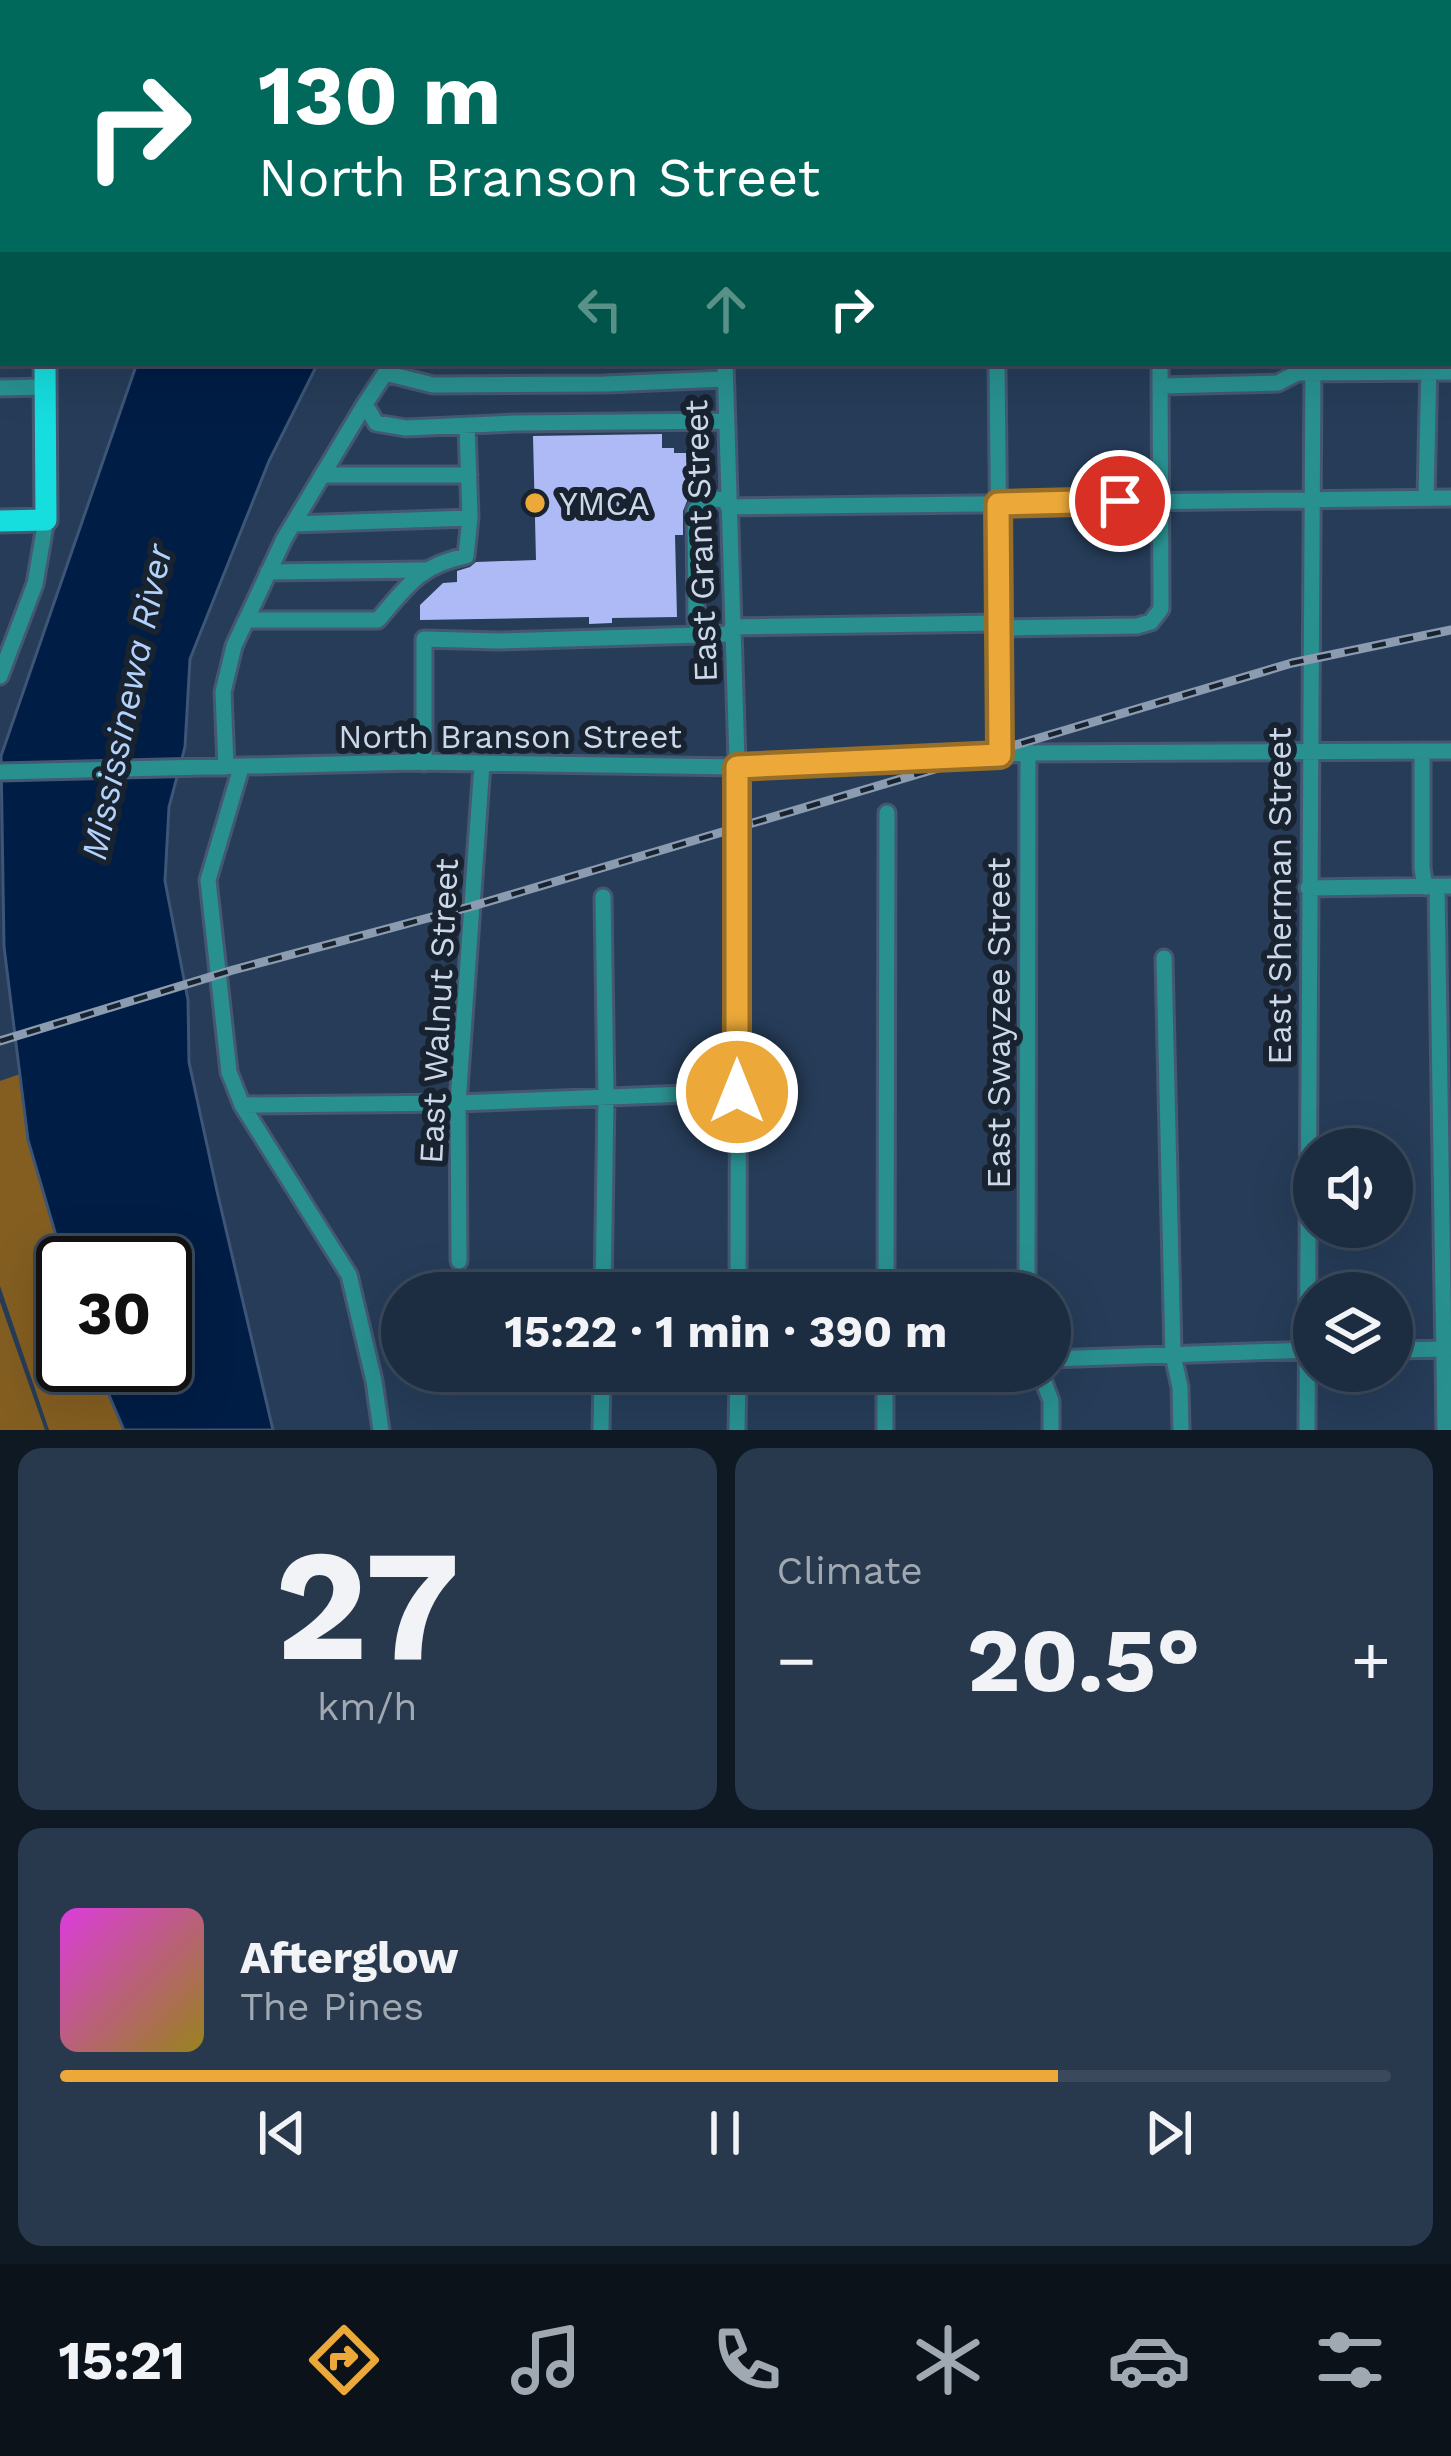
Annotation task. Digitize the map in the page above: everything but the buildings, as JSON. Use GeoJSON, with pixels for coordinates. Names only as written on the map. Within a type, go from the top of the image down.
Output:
{"type":"FeatureCollection","features":[{"type":"Feature","properties":{"kind":"main road"},"geometry":{"type":"LineString","coordinates":[[0,521],[46,520],[45,366]]}},
{"type":"Feature","properties":{"kind":"street"},"geometry":{"type":"LineString","coordinates":[[997,366],[1000,755]]}},
{"type":"Feature","properties":{"kind":"street"},"geometry":{"type":"LineString","coordinates":[[424,763],[424,639],[498,641],[1151,622],[1160,609],[1160,366]]}},
{"type":"Feature","properties":{"kind":"street"},"geometry":{"type":"LineString","coordinates":[[381,1430],[349,1275],[242,1105],[229,1072],[208,880],[226,767],[223,692],[234,646],[293,524],[388,368],[433,385],[605,384],[724,371]]}},
{"type":"Feature","properties":{"kind":"street"},"geometry":{"type":"LineString","coordinates":[[1160,386],[1278,383],[1313,368],[1451,372]]}},
{"type":"Feature","properties":{"kind":"street","name":"East Sherman Street"},"geometry":{"type":"LineString","coordinates":[[1310,1272],[1313,368]]}},
{"type":"Feature","properties":{"kind":"street"},"geometry":{"type":"LineString","coordinates":[[1426,498],[1429,368]]}},
{"type":"Feature","properties":{"kind":"street","name":"East Grant Street"},"geometry":{"type":"LineString","coordinates":[[724,371],[737,767],[738,1272]]}},
{"type":"Feature","properties":{"kind":"street"},"geometry":{"type":"LineString","coordinates":[[0,388],[45,387]]}},
{"type":"Feature","properties":{"kind":"street"},"geometry":{"type":"LineString","coordinates":[[365,404],[376,423],[406,428],[727,421]]}},
{"type":"Feature","properties":{"kind":"street"},"geometry":{"type":"LineString","coordinates":[[246,620],[378,620],[412,580],[440,561],[466,556],[470,518],[466,425]]}},
{"type":"Feature","properties":{"kind":"street"},"geometry":{"type":"LineString","coordinates":[[322,475],[469,475]]}},
{"type":"Feature","properties":{"kind":"street"},"geometry":{"type":"LineString","coordinates":[[700,635],[695,511],[702,500],[998,504],[1451,498]]}},
{"type":"Feature","properties":{"kind":"street"},"geometry":{"type":"LineString","coordinates":[[293,524],[470,518]]}},
{"type":"Feature","properties":{"kind":"street"},"geometry":{"type":"LineString","coordinates":[[0,676],[5,650],[35,584],[46,520]]}},
{"type":"Feature","properties":{"kind":"street"},"geometry":{"type":"LineString","coordinates":[[268,572],[427,570]]}},
{"type":"Feature","properties":{"kind":"street"},"geometry":{"type":"LineString","coordinates":[[1422,751],[1422,868],[1438,887],[1448,1349],[1445,1430]]}},
{"type":"Feature","properties":{"kind":"street","name":"North Branson Street"},"geometry":{"type":"LineString","coordinates":[[0,772],[424,763],[737,767],[1028,754],[1451,751]]}},
{"type":"Feature","properties":{"kind":"street","name":"East Swayzee Street"},"geometry":{"type":"LineString","coordinates":[[1028,754],[1028,1272]]}},
{"type":"Feature","properties":{"kind":"street","name":"East Walnut Street"},"geometry":{"type":"LineString","coordinates":[[459,1261],[458,1102],[482,764]]}},
{"type":"Feature","properties":{"kind":"street"},"geometry":{"type":"LineString","coordinates":[[886,1272],[887,813]]}},
{"type":"Feature","properties":{"kind":"street"},"geometry":{"type":"LineString","coordinates":[[1309,888],[1438,887]]}},
{"type":"Feature","properties":{"kind":"street"},"geometry":{"type":"LineString","coordinates":[[603,897],[604,1272]]}},
{"type":"Feature","properties":{"kind":"street"},"geometry":{"type":"LineString","coordinates":[[1164,958],[1173,1355],[1180,1387],[1180,1430]]}},
{"type":"Feature","properties":{"kind":"street"},"geometry":{"type":"LineString","coordinates":[[242,1105],[737,1092]]}},
{"type":"Feature","properties":{"kind":"street"},"geometry":{"type":"LineString","coordinates":[[1413,1349],[1448,1349]]}},
{"type":"Feature","properties":{"kind":"street"},"geometry":{"type":"LineString","coordinates":[[1071,1358],[1293,1351]]}},
{"type":"Feature","properties":{"kind":"street"},"geometry":{"type":"LineString","coordinates":[[602,1392],[602,1430]]}},
{"type":"Feature","properties":{"kind":"street"},"geometry":{"type":"LineString","coordinates":[[737,1430],[738,1392]]}},
{"type":"Feature","properties":{"kind":"street"},"geometry":{"type":"LineString","coordinates":[[885,1392],[885,1430]]}},
{"type":"Feature","properties":{"kind":"street"},"geometry":{"type":"LineString","coordinates":[[1048,1392],[1051,1430]]}},
{"type":"Feature","properties":{"kind":"street","name":"East Sherman Street"},"geometry":{"type":"LineString","coordinates":[[1307,1430],[1308,1392]]}},
{"type":"Feature","properties":{"kind":"shaded area"},"geometry":{"type":"Polygon","coordinates":[[[20,1074],[76,1236],[36,1236],[36,1392],[0,1286],[0,1081],[20,1074]]]}},
{"type":"Feature","properties":{"kind":"shaded area"},"geometry":{"type":"Polygon","coordinates":[[[0,1302],[45,1430],[0,1430],[0,1302]]]}},
{"type":"Feature","properties":{"kind":"shaded area"},"geometry":{"type":"Polygon","coordinates":[[[36,1392],[131,1392],[144,1430],[49,1430],[36,1392]]]}},
{"type":"Feature","properties":{"kind":"water","name":"Mississinewa River"},"geometry":{"type":"Polygon","coordinates":[[[136,366],[316,366],[269,461],[190,659],[185,747],[169,807],[165,881],[188,1000],[189,1062],[273,1430],[124,1430],[108,1392],[192,1392],[192,1236],[56,1236],[28,1140],[4,947],[1,756],[136,366]]]}},
{"type":"Feature","properties":{"kind":"railway"},"geometry":{"type":"LineString","coordinates":[[0,1041],[1292,663],[1451,630]]}},
{"type":"Feature","properties":{"kind":"place","name":"YMCA"},"geometry":{"type":"Point","coordinates":[535,503]}},
{"type":"Feature","properties":{"kind":"route"},"geometry":{"type":"LineString","coordinates":[[737,1092],[737,767],[1000,755],[998,504],[1120,501]]}}]}
